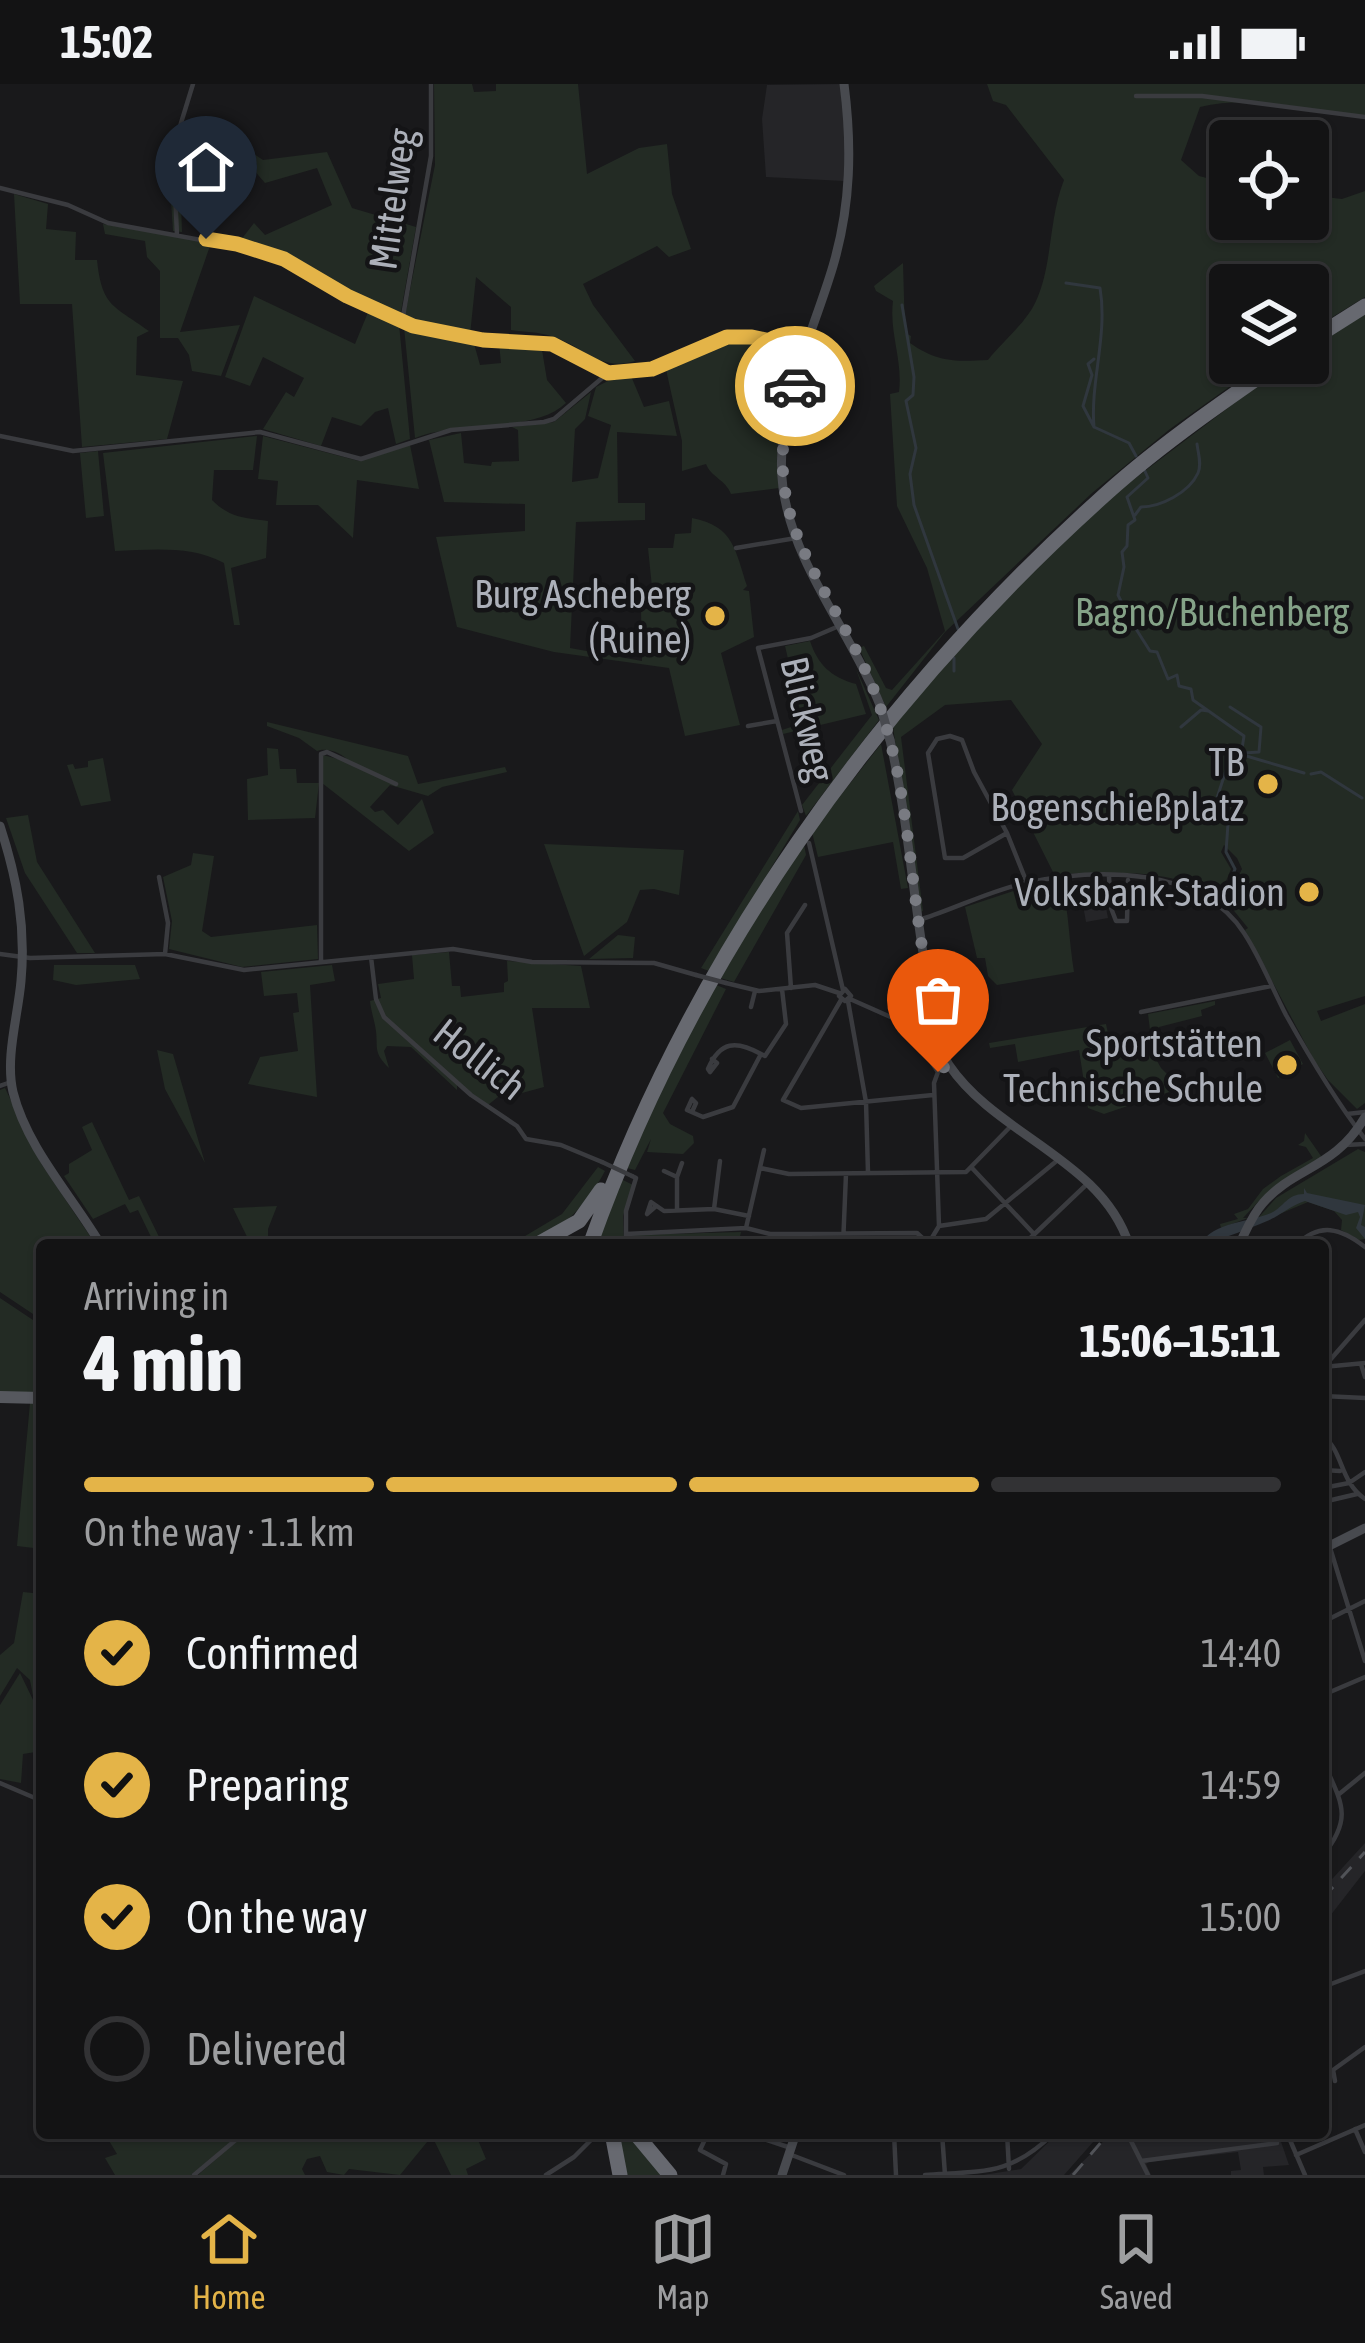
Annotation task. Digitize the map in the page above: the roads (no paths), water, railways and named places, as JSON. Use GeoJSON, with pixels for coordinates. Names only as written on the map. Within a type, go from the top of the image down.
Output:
{"type":"FeatureCollection","features":[{"type":"Feature","properties":{"kind":"highway"},"geometry":{"type":"LineString","coordinates":[[1329,326],[1365,303]]}},
{"type":"Feature","properties":{"kind":"highway"},"geometry":{"type":"LineString","coordinates":[[547,1239],[579,1221],[740,923],[864,744],[944,647],[1097,496],[1242,384]]}},
{"type":"Feature","properties":{"kind":"highway"},"geometry":{"type":"LineString","coordinates":[[589,1239],[694,1010],[799,839],[867,747],[948,650],[1100,499],[1249,384]]}},
{"type":"Feature","properties":{"kind":"highway"},"geometry":{"type":"LineString","coordinates":[[589,1239],[607,1168]]}},
{"type":"Feature","properties":{"kind":"highway"},"geometry":{"type":"LineString","coordinates":[[613,2139],[620,2175]]}},
{"type":"Feature","properties":{"kind":"highway"},"geometry":{"type":"LineString","coordinates":[[640,2139],[670,2175]]}},
{"type":"Feature","properties":{"kind":"main road"},"geometry":{"type":"LineString","coordinates":[[844,84],[850,134],[849,190],[833,265],[783,435],[782,468],[796,538],[880,705],[890,740],[916,921],[948,1064],[980,1099],[1086,1184],[1120,1223],[1127,1239]]}},
{"type":"Feature","properties":{"kind":"main road"},"geometry":{"type":"LineString","coordinates":[[0,826],[5,856],[19,887],[22,957],[6,1084],[96,1239]]}},
{"type":"Feature","properties":{"kind":"main road"},"geometry":{"type":"LineString","coordinates":[[1242,1239],[1262,1203],[1345,1145],[1363,1138],[1365,1114]]}},
{"type":"Feature","properties":{"kind":"main road"},"geometry":{"type":"LineString","coordinates":[[0,1397],[36,1398]]}},
{"type":"Feature","properties":{"kind":"main road"},"geometry":{"type":"LineString","coordinates":[[1329,1547],[1365,1528]]}},
{"type":"Feature","properties":{"kind":"main road"},"geometry":{"type":"LineString","coordinates":[[782,2175],[794,2139]]}},
{"type":"Feature","properties":{"kind":"street"},"geometry":{"type":"LineString","coordinates":[[177,235],[173,149],[193,84]]}},
{"type":"Feature","properties":{"kind":"street","name":"Mittelweg"},"geometry":{"type":"LineString","coordinates":[[402,322],[431,156],[431,84]]}},
{"type":"Feature","properties":{"kind":"street"},"geometry":{"type":"LineString","coordinates":[[1136,96],[1202,96],[1365,117]]}},
{"type":"Feature","properties":{"kind":"street"},"geometry":{"type":"LineString","coordinates":[[0,188],[68,205],[107,223],[267,252],[402,322],[483,340],[552,344],[608,373],[652,369],[727,337],[774,342],[805,353]]}},
{"type":"Feature","properties":{"kind":"street"},"geometry":{"type":"LineString","coordinates":[[0,436],[73,451],[260,432],[361,459],[452,430],[554,419],[608,373]]}},
{"type":"Feature","properties":{"kind":"street"},"geometry":{"type":"LineString","coordinates":[[736,548],[796,538]]}},
{"type":"Feature","properties":{"kind":"street","name":"Blickweg"},"geometry":{"type":"LineString","coordinates":[[801,811],[758,648],[811,638],[841,625]]}},
{"type":"Feature","properties":{"kind":"street"},"geometry":{"type":"LineString","coordinates":[[748,726],[777,721]]}},
{"type":"Feature","properties":{"kind":"street"},"geometry":{"type":"LineString","coordinates":[[1007,833],[963,858],[945,858],[928,753],[932,743],[950,736],[962,740],[1007,833],[1027,883]]}},
{"type":"Feature","properties":{"kind":"street"},"geometry":{"type":"LineString","coordinates":[[322,962],[321,754],[327,752],[396,784]]}},
{"type":"Feature","properties":{"kind":"street","name":"Blickweg"},"geometry":{"type":"LineString","coordinates":[[809,843],[866,1102],[868,1174]]}},
{"type":"Feature","properties":{"kind":"street"},"geometry":{"type":"LineString","coordinates":[[159,877],[168,923],[165,954]]}},
{"type":"Feature","properties":{"kind":"street"},"geometry":{"type":"LineString","coordinates":[[1109,878],[1116,921],[1127,920],[1129,878]]}},
{"type":"Feature","properties":{"kind":"street"},"geometry":{"type":"LineString","coordinates":[[916,921],[972,898],[1027,883],[1129,878],[1183,884],[1215,901],[1244,933],[1312,1061],[1363,1138]]}},
{"type":"Feature","properties":{"kind":"street"},"geometry":{"type":"LineString","coordinates":[[791,988],[787,933],[805,905]]}},
{"type":"Feature","properties":{"kind":"street"},"geometry":{"type":"LineString","coordinates":[[0,954],[165,954],[232,970],[453,949],[532,962],[654,963],[755,991],[815,985],[844,996],[923,1034],[938,1072]]}},
{"type":"Feature","properties":{"kind":"street","name":"Hollich"},"geometry":{"type":"LineString","coordinates":[[371,956],[379,1010],[401,1036],[471,1096],[517,1126],[526,1138],[561,1145],[636,1178],[626,1211],[626,1234]]}},
{"type":"Feature","properties":{"kind":"street"},"geometry":{"type":"LineString","coordinates":[[1141,1012],[1271,986]]}},
{"type":"Feature","properties":{"kind":"street"},"geometry":{"type":"LineString","coordinates":[[712,1058],[735,1043],[765,1056],[786,1024],[782,989]]}},
{"type":"Feature","properties":{"kind":"street"},"geometry":{"type":"LineString","coordinates":[[751,1007],[755,991]]}},
{"type":"Feature","properties":{"kind":"street"},"geometry":{"type":"LineString","coordinates":[[844,996],[783,1100],[801,1108],[933,1095]]}},
{"type":"Feature","properties":{"kind":"street"},"geometry":{"type":"LineString","coordinates":[[692,1112],[706,1118],[730,1110],[761,1054]]}},
{"type":"Feature","properties":{"kind":"street"},"geometry":{"type":"LineString","coordinates":[[931,1239],[939,1226],[933,1095],[938,1072],[948,1064]]}},
{"type":"Feature","properties":{"kind":"street"},"geometry":{"type":"LineString","coordinates":[[1347,1114],[1365,1114]]}},
{"type":"Feature","properties":{"kind":"street"},"geometry":{"type":"LineString","coordinates":[[760,1168],[789,1174],[965,1172],[1012,1124]]}},
{"type":"Feature","properties":{"kind":"street"},"geometry":{"type":"LineString","coordinates":[[746,1228],[764,1150]]}},
{"type":"Feature","properties":{"kind":"street"},"geometry":{"type":"LineString","coordinates":[[939,1226],[978,1223],[1059,1159]]}},
{"type":"Feature","properties":{"kind":"street"},"geometry":{"type":"LineString","coordinates":[[714,1208],[720,1161]]}},
{"type":"Feature","properties":{"kind":"street"},"geometry":{"type":"LineString","coordinates":[[677,1210],[682,1163]]}},
{"type":"Feature","properties":{"kind":"street"},"geometry":{"type":"LineString","coordinates":[[971,1168],[1034,1234]]}},
{"type":"Feature","properties":{"kind":"street"},"geometry":{"type":"LineString","coordinates":[[664,1172],[677,1177]]}},
{"type":"Feature","properties":{"kind":"street"},"geometry":{"type":"LineString","coordinates":[[844,1239],[846,1174]]}},
{"type":"Feature","properties":{"kind":"street"},"geometry":{"type":"LineString","coordinates":[[1029,1239],[1086,1184]]}},
{"type":"Feature","properties":{"kind":"street"},"geometry":{"type":"LineString","coordinates":[[655,1207],[714,1208],[748,1216]]}},
{"type":"Feature","properties":{"kind":"street"},"geometry":{"type":"LineString","coordinates":[[626,1239],[626,1234],[746,1228],[770,1234],[917,1233],[923,1239]]}},
{"type":"Feature","properties":{"kind":"street"},"geometry":{"type":"LineString","coordinates":[[1303,1239],[1327,1229],[1342,1232],[1365,1247]]}},
{"type":"Feature","properties":{"kind":"street"},"geometry":{"type":"LineString","coordinates":[[1329,1363],[1365,1320]]}},
{"type":"Feature","properties":{"kind":"street"},"geometry":{"type":"LineString","coordinates":[[1329,1364],[1363,1363],[1365,1377]]}},
{"type":"Feature","properties":{"kind":"street"},"geometry":{"type":"LineString","coordinates":[[1329,1396],[1365,1398]]}},
{"type":"Feature","properties":{"kind":"street"},"geometry":{"type":"LineString","coordinates":[[1329,1441],[1340,1471],[1362,1497]]}},
{"type":"Feature","properties":{"kind":"street"},"geometry":{"type":"LineString","coordinates":[[1329,1470],[1340,1471]]}},
{"type":"Feature","properties":{"kind":"street"},"geometry":{"type":"LineString","coordinates":[[1329,1487],[1349,1483],[1365,1472]]}},
{"type":"Feature","properties":{"kind":"street"},"geometry":{"type":"LineString","coordinates":[[1329,1501],[1362,1497]]}},
{"type":"Feature","properties":{"kind":"street"},"geometry":{"type":"LineString","coordinates":[[1329,1554],[1365,1661]]}},
{"type":"Feature","properties":{"kind":"street"},"geometry":{"type":"LineString","coordinates":[[1329,1619],[1365,1601]]}},
{"type":"Feature","properties":{"kind":"street"},"geometry":{"type":"LineString","coordinates":[[1329,1693],[1365,1678]]}},
{"type":"Feature","properties":{"kind":"street"},"geometry":{"type":"LineString","coordinates":[[1338,1795],[1365,1773]]}},
{"type":"Feature","properties":{"kind":"street"},"geometry":{"type":"LineString","coordinates":[[1329,1775],[1343,1809],[1341,1829],[1329,1846]]}},
{"type":"Feature","properties":{"kind":"street"},"geometry":{"type":"LineString","coordinates":[[0,1784],[36,1799]]}},
{"type":"Feature","properties":{"kind":"street"},"geometry":{"type":"LineString","coordinates":[[1329,1985],[1365,1971]]}},
{"type":"Feature","properties":{"kind":"street"},"geometry":{"type":"LineString","coordinates":[[1335,2081],[1333,2070],[1365,2047]]}},
{"type":"Feature","properties":{"kind":"street"},"geometry":{"type":"LineString","coordinates":[[1295,2156],[1365,2125]]}},
{"type":"Feature","properties":{"kind":"street"},"geometry":{"type":"LineString","coordinates":[[1355,2129],[1365,2152]]}},
{"type":"Feature","properties":{"kind":"street"},"geometry":{"type":"LineString","coordinates":[[194,2175],[237,2139]]}},
{"type":"Feature","properties":{"kind":"street"},"geometry":{"type":"LineString","coordinates":[[546,2175],[592,2139]]}},
{"type":"Feature","properties":{"kind":"street"},"geometry":{"type":"LineString","coordinates":[[705,2139],[700,2150],[727,2164],[723,2175]]}},
{"type":"Feature","properties":{"kind":"street"},"geometry":{"type":"LineString","coordinates":[[761,2139],[844,2175]]}},
{"type":"Feature","properties":{"kind":"street"},"geometry":{"type":"LineString","coordinates":[[893,2139],[896,2175]]}},
{"type":"Feature","properties":{"kind":"street"},"geometry":{"type":"LineString","coordinates":[[942,2139],[945,2174]]}},
{"type":"Feature","properties":{"kind":"street"},"geometry":{"type":"LineString","coordinates":[[1007,2139],[1010,2170]]}},
{"type":"Feature","properties":{"kind":"street"},"geometry":{"type":"LineString","coordinates":[[1130,2139],[1148,2175]]}},
{"type":"Feature","properties":{"kind":"street"},"geometry":{"type":"LineString","coordinates":[[1141,2161],[1277,2143],[1277,2139]]}},
{"type":"Feature","properties":{"kind":"street"},"geometry":{"type":"LineString","coordinates":[[1289,2139],[1305,2175]]}},
{"type":"Feature","properties":{"kind":"street"},"geometry":{"type":"LineString","coordinates":[[926,2175],[1010,2170],[1034,2157],[1048,2140]]}},
{"type":"Feature","properties":{"kind":"waterway"},"geometry":{"type":"LineString","coordinates":[[1066,283],[1100,288],[1094,427],[1129,443],[1136,456]]}},
{"type":"Feature","properties":{"kind":"waterway"},"geometry":{"type":"LineString","coordinates":[[902,305],[914,377],[913,395],[906,401],[916,448],[910,474],[914,505],[958,629]]}},
{"type":"Feature","properties":{"kind":"waterway"},"geometry":{"type":"LineString","coordinates":[[1094,359],[1088,364],[1092,375],[1083,406],[1094,427]]}},
{"type":"Feature","properties":{"kind":"waterway"},"geometry":{"type":"LineString","coordinates":[[1135,515],[1141,507],[1173,498],[1188,487],[1200,466],[1197,444]]}},
{"type":"Feature","properties":{"kind":"waterway"},"geometry":{"type":"LineString","coordinates":[[1144,469],[1148,478],[1127,497],[1135,520],[1128,525],[1122,552],[1118,595],[1125,609],[1120,620],[1136,629],[1150,651],[1157,652],[1168,679],[1177,675],[1179,686],[1191,689],[1193,700],[1244,736],[1241,755],[1229,761],[1217,798],[1228,824],[1226,852],[1235,869],[1225,895],[1217,895]]}},
{"type":"Feature","properties":{"kind":"waterway"},"geometry":{"type":"LineString","coordinates":[[954,658],[954,671]]}},
{"type":"Feature","properties":{"kind":"waterway"},"geometry":{"type":"LineString","coordinates":[[1230,707],[1261,727],[1259,752],[1244,753]]}},
{"type":"Feature","properties":{"kind":"waterway"},"geometry":{"type":"LineString","coordinates":[[1181,727],[1201,710],[1208,711]]}},
{"type":"Feature","properties":{"kind":"waterway"},"geometry":{"type":"LineString","coordinates":[[1243,755],[1304,773]]}},
{"type":"Feature","properties":{"kind":"waterway"},"geometry":{"type":"LineString","coordinates":[[1311,774],[1321,772],[1362,798]]}},
{"type":"Feature","properties":{"kind":"railway"},"geometry":{"type":"LineString","coordinates":[[1329,1891],[1365,1852]]}},
{"type":"Feature","properties":{"kind":"railway"},"geometry":{"type":"LineString","coordinates":[[1073,2175],[1104,2139]]}},
{"type":"Feature","properties":{"kind":"place","name":"Burg Ascheberg (Ruine)"},"geometry":{"type":"Point","coordinates":[715,616]}},
{"type":"Feature","properties":{"kind":"place","name":"TB Bogenschießplatz"},"geometry":{"type":"Point","coordinates":[1268,784]}},
{"type":"Feature","properties":{"kind":"place","name":"Volksbank-Stadion"},"geometry":{"type":"Point","coordinates":[1309,892]}},
{"type":"Feature","properties":{"kind":"place","name":"Sportstätten Technische Schule"},"geometry":{"type":"Point","coordinates":[1287,1065]}},
{"type":"Feature","properties":{"kind":"park label","name":"Bagno/Buchenberg"},"geometry":{"type":"Point","coordinates":[1212,612]}}]}
